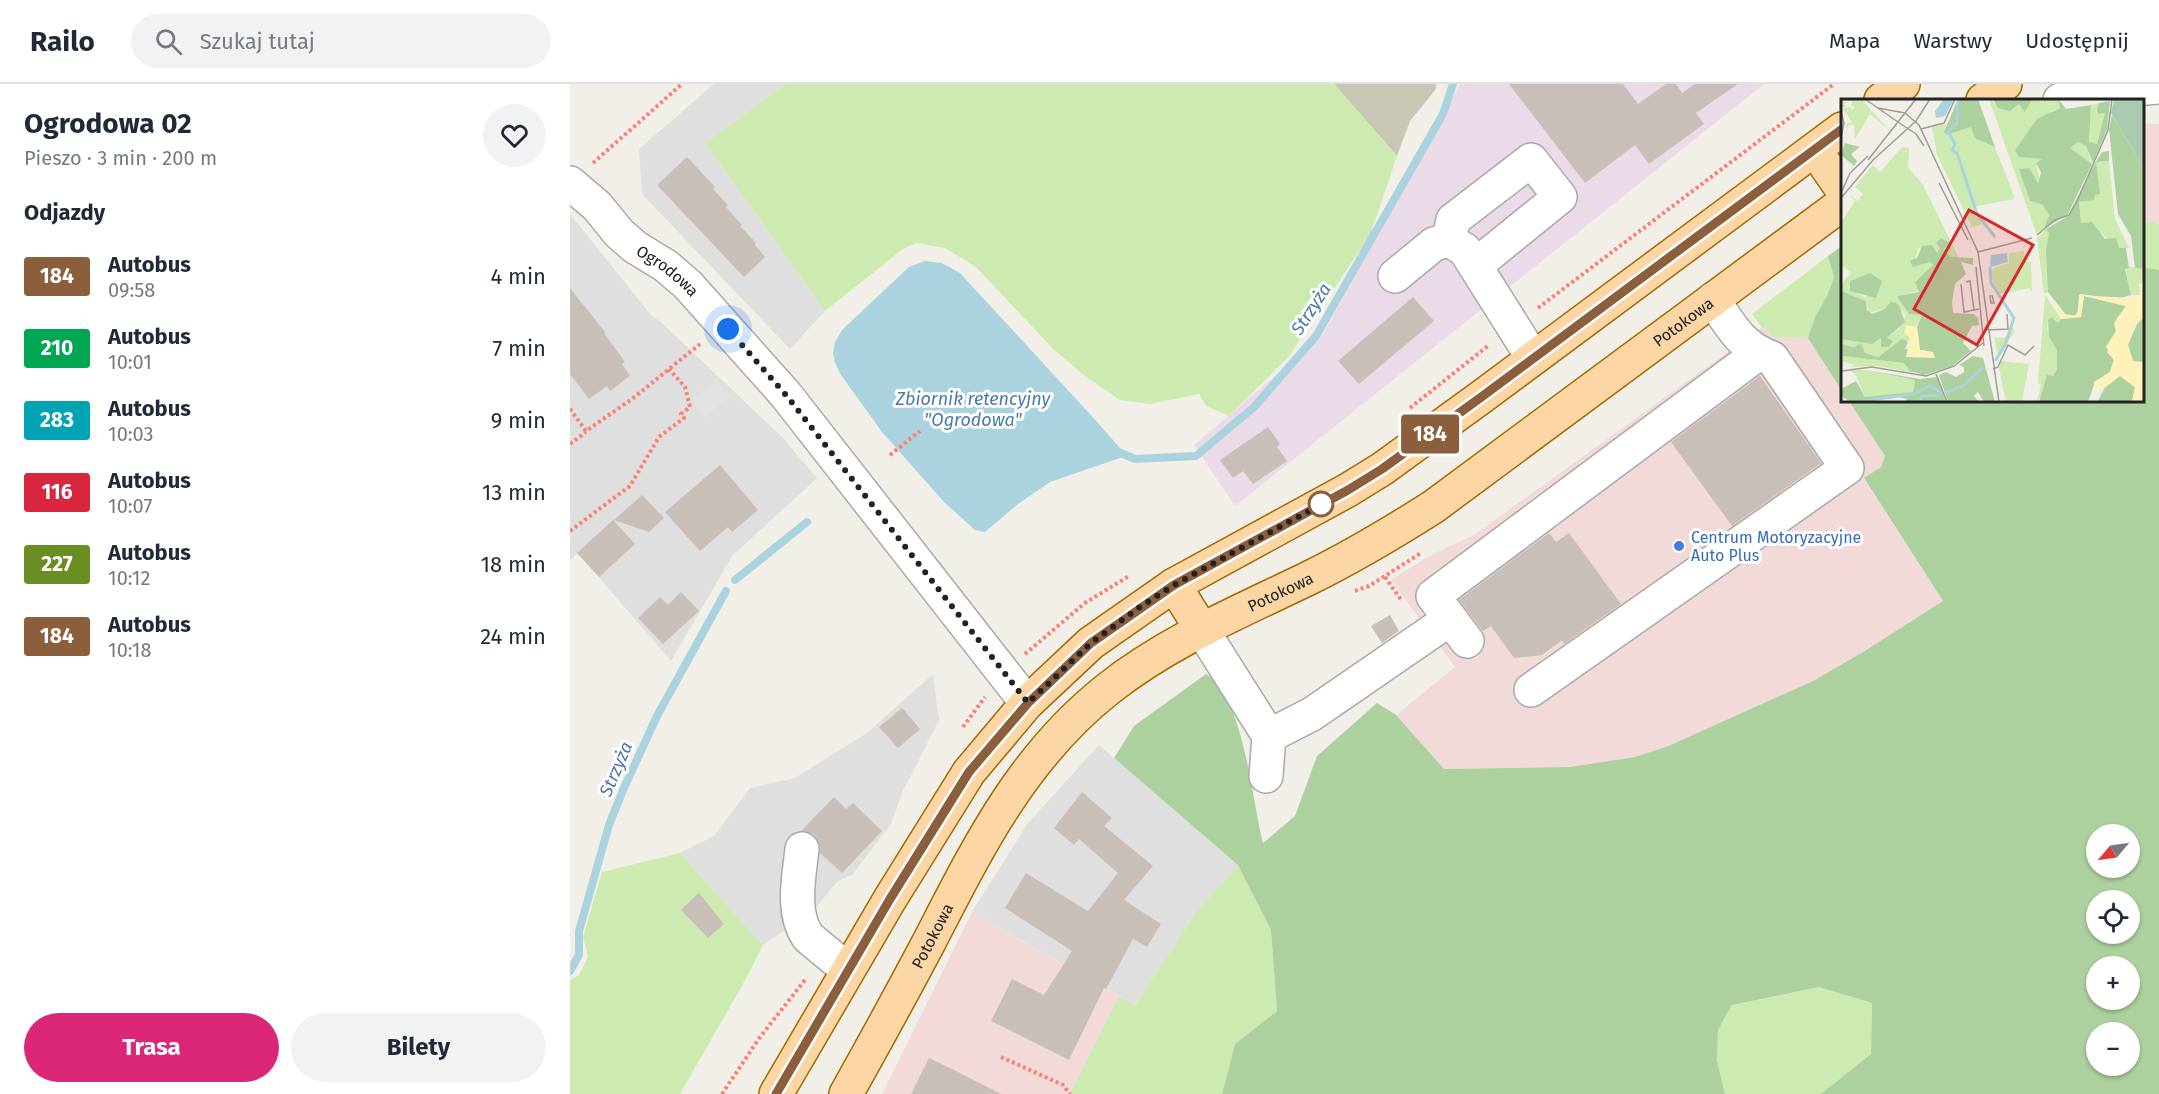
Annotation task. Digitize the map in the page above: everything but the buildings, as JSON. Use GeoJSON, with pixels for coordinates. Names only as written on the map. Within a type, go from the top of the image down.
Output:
{"type":"FeatureCollection","features":[{"type":"Feature","properties":{"kind":"main road"},"geometry":{"type":"LineString","coordinates":[[1882,99],[1903,84]]}},
{"type":"Feature","properties":{"kind":"main road"},"geometry":{"type":"LineString","coordinates":[[1984,99],[2005,84]]}},
{"type":"Feature","properties":{"kind":"main road"},"geometry":{"type":"LineString","coordinates":[[776,1094],[957,791],[997,738],[1028,703],[1091,643],[1174,585],[1365,479],[1480,398],[1841,130]]}},
{"type":"Feature","properties":{"kind":"main road"},"geometry":{"type":"LineString","coordinates":[[1815,150],[1841,188]]}},
{"type":"Feature","properties":{"kind":"main road","name":"Potokowa"},"geometry":{"type":"LineString","coordinates":[[846,1094],[896,1005],[971,859],[1003,805],[1032,764],[1061,732],[1108,688],[1146,662],[1202,630],[1340,562],[1386,537],[1433,507],[1841,205]]}},
{"type":"Feature","properties":{"kind":"main road"},"geometry":{"type":"LineString","coordinates":[[1174,585],[1202,630]]}},
{"type":"Feature","properties":{"kind":"street"},"geometry":{"type":"LineString","coordinates":[[2064,99],[2122,84],[2135,89],[2159,87]]}},
{"type":"Feature","properties":{"kind":"street"},"geometry":{"type":"LineString","coordinates":[[1449,240],[1453,220],[1531,160],[1560,197],[1476,265]]}},
{"type":"Feature","properties":{"kind":"street","name":"Ogrodowa"},"geometry":{"type":"LineString","coordinates":[[570,183],[597,206],[635,247],[666,266],[688,285],[778,386],[1028,703]]}},
{"type":"Feature","properties":{"kind":"street"},"geometry":{"type":"LineString","coordinates":[[1395,276],[1434,244],[1449,240],[1465,250],[1476,265],[1533,358]]}},
{"type":"Feature","properties":{"kind":"street"},"geometry":{"type":"LineString","coordinates":[[1531,690],[1847,468],[1772,358],[1742,342],[1713,299]]}},
{"type":"Feature","properties":{"kind":"street"},"geometry":{"type":"LineString","coordinates":[[1269,736],[1459,630],[1433,596],[1759,353]]}},
{"type":"Feature","properties":{"kind":"street"},"geometry":{"type":"LineString","coordinates":[[1202,630],[1269,736],[1266,776]]}},
{"type":"Feature","properties":{"kind":"street"},"geometry":{"type":"LineString","coordinates":[[802,849],[797,897],[802,926],[808,937],[848,970]]}},
{"type":"Feature","properties":{"kind":"path"},"geometry":{"type":"LineString","coordinates":[[570,183],[682,84]]}},
{"type":"Feature","properties":{"kind":"path"},"geometry":{"type":"LineString","coordinates":[[1404,412],[1834,84]]}},
{"type":"Feature","properties":{"kind":"path"},"geometry":{"type":"LineString","coordinates":[[570,444],[702,342]]}},
{"type":"Feature","properties":{"kind":"path"},"geometry":{"type":"LineString","coordinates":[[570,531],[630,486],[659,437],[684,418],[681,414],[690,407],[685,387],[669,369]]}},
{"type":"Feature","properties":{"kind":"path"},"geometry":{"type":"LineString","coordinates":[[570,409],[586,431]]}},
{"type":"Feature","properties":{"kind":"path"},"geometry":{"type":"LineString","coordinates":[[890,455],[920,431]]}},
{"type":"Feature","properties":{"kind":"path"},"geometry":{"type":"LineString","coordinates":[[1347,594],[1369,586],[1417,557],[1425,548]]}},
{"type":"Feature","properties":{"kind":"path"},"geometry":{"type":"LineString","coordinates":[[956,736],[991,689],[1021,657],[1085,603],[1135,573]]}},
{"type":"Feature","properties":{"kind":"path"},"geometry":{"type":"LineString","coordinates":[[722,1094],[760,1037],[805,979],[823,950]]}},
{"type":"Feature","properties":{"kind":"path"},"geometry":{"type":"LineString","coordinates":[[1001,1057],[1062,1085],[1070,1094]]}},
{"type":"Feature","properties":{"kind":"shaded area"},"geometry":{"type":"Polygon","coordinates":[[[714,84],[786,84],[705,143],[825,311],[790,349],[642,194],[639,149],[714,84]]]}},
{"type":"Feature","properties":{"kind":"shaded area"},"geometry":{"type":"Polygon","coordinates":[[[1334,84],[1436,84],[1436,89],[1410,121],[1397,156],[1334,84]]]}},
{"type":"Feature","properties":{"kind":"shaded area"},"geometry":{"type":"Polygon","coordinates":[[[1460,84],[1764,84],[1235,506],[1194,445],[1322,336],[1460,84]]]}},
{"type":"Feature","properties":{"kind":"shaded area"},"geometry":{"type":"Polygon","coordinates":[[[2144,123],[2159,124],[2159,227],[2156,221],[2144,223],[2144,123]]]}},
{"type":"Feature","properties":{"kind":"shaded area"},"geometry":{"type":"Polygon","coordinates":[[[570,214],[651,315],[782,437],[817,478],[732,556],[671,661],[578,553],[570,560],[570,214]]]}},
{"type":"Feature","properties":{"kind":"shaded area","name":"Centrum Motoryzacyjne Auto Plus"},"geometry":{"type":"Polygon","coordinates":[[[1765,325],[1773,337],[1808,338],[1841,389],[1841,402],[1850,402],[1885,456],[1881,467],[1864,479],[1943,601],[1813,681],[1666,747],[1635,757],[1570,767],[1444,769],[1396,715],[1455,667],[1391,580],[1429,556],[1474,535],[1765,325]]]}},
{"type":"Feature","properties":{"kind":"shaded area"},"geometry":{"type":"Polygon","coordinates":[[[716,380],[730,396],[705,418],[691,401],[716,380]]]}},
{"type":"Feature","properties":{"kind":"shaded area"},"geometry":{"type":"Polygon","coordinates":[[[933,674],[939,720],[903,791],[891,824],[852,875],[838,881],[812,912],[763,945],[680,853],[714,836],[750,788],[795,778],[867,733],[933,674]]]}},
{"type":"Feature","properties":{"kind":"shaded area"},"geometry":{"type":"Polygon","coordinates":[[[1099,745],[1238,865],[1197,911],[1135,1005],[972,912],[1028,823],[1099,745]]]}},
{"type":"Feature","properties":{"kind":"shaded area"},"geometry":{"type":"Polygon","coordinates":[[[972,912],[1119,996],[1070,1094],[882,1094],[972,912]]]}},
{"type":"Feature","properties":{"kind":"green space"},"geometry":{"type":"Polygon","coordinates":[[[786,84],[1334,84],[1397,156],[1370,235],[1289,356],[1229,416],[1206,406],[1199,394],[1150,404],[1120,400],[1085,376],[1053,349],[976,267],[945,248],[916,243],[903,249],[825,311],[705,143],[786,84]]]}},
{"type":"Feature","properties":{"kind":"green space"},"geometry":{"type":"Polygon","coordinates":[[[2156,221],[2159,227],[2159,270],[2144,270],[2144,223],[2156,221]]]}},
{"type":"Feature","properties":{"kind":"green space"},"geometry":{"type":"Polygon","coordinates":[[[1841,247],[1841,389],[1808,338],[1834,277],[1828,256],[1841,247]]]}},
{"type":"Feature","properties":{"kind":"green space"},"geometry":{"type":"Polygon","coordinates":[[[1828,256],[1834,276],[1808,338],[1773,337],[1765,326],[1762,328],[1752,314],[1828,256]]]}},
{"type":"Feature","properties":{"kind":"green space"},"geometry":{"type":"Polygon","coordinates":[[[2144,270],[2159,270],[2159,1094],[1821,1094],[1871,1054],[1872,1003],[1819,987],[1732,1005],[1718,1030],[1717,1060],[1725,1094],[1222,1094],[1235,1044],[1277,1011],[1271,930],[1238,865],[1114,758],[1134,726],[1206,674],[1219,686],[1238,726],[1263,843],[1295,816],[1317,756],[1377,703],[1396,715],[1444,769],[1570,767],[1635,757],[1666,747],[1813,681],[1943,601],[1864,478],[1881,467],[1885,456],[1850,402],[2144,402],[2144,270]]]}},
{"type":"Feature","properties":{"kind":"green space"},"geometry":{"type":"Polygon","coordinates":[[[680,853],[763,945],[680,1094],[570,1094],[570,980],[579,975],[588,957],[583,937],[602,872],[680,853]]]}},
{"type":"Feature","properties":{"kind":"green space"},"geometry":{"type":"Polygon","coordinates":[[[1238,865],[1271,930],[1277,1011],[1235,1044],[1222,1094],[1070,1094],[1119,996],[1135,1005],[1197,911],[1238,865]]]}},
{"type":"Feature","properties":{"kind":"green space"},"geometry":{"type":"Polygon","coordinates":[[[1819,987],[1872,1003],[1871,1054],[1821,1094],[1725,1094],[1717,1059],[1718,1030],[1732,1005],[1819,987]]]}},
{"type":"Feature","properties":{"kind":"water","name":"Zbiornik retencyjny \"Ogrodowa\""},"geometry":{"type":"Polygon","coordinates":[[[925,261],[942,263],[960,273],[1089,413],[1120,448],[1123,457],[1050,482],[1018,504],[985,532],[975,530],[944,502],[882,432],[841,375],[833,353],[835,342],[842,330],[909,267],[925,261]]]}},
{"type":"Feature","properties":{"kind":"waterway","name":"Strzyża"},"geometry":{"type":"LineString","coordinates":[[1113,451],[1135,459],[1196,456],[1254,407],[1316,336],[1443,114],[1453,84]]}},
{"type":"Feature","properties":{"kind":"waterway","name":"Strzyża"},"geometry":{"type":"LineString","coordinates":[[735,580],[807,522]]}},
{"type":"Feature","properties":{"kind":"waterway","name":"Strzyża"},"geometry":{"type":"LineString","coordinates":[[570,971],[579,955],[579,931],[609,825],[623,790],[657,716],[726,591]]}},
{"type":"Feature","properties":{"kind":"bus line","name":"184"},"geometry":{"type":"LineString","coordinates":[[776,1094],[890,899],[969,772],[1028,703],[1091,643],[1174,585],[1382,469],[1841,130]]}},
{"type":"Feature","properties":{"kind":"place","name":"Centrum Motoryzacyjne Auto Plus"},"geometry":{"type":"Point","coordinates":[1679,546]}},
{"type":"Feature","properties":{"kind":"route"},"geometry":{"type":"LineString","coordinates":[[728,329],[786,395],[1028,703],[1091,643],[1140,607],[1174,585],[1329,500],[1321,504]]}}]}
